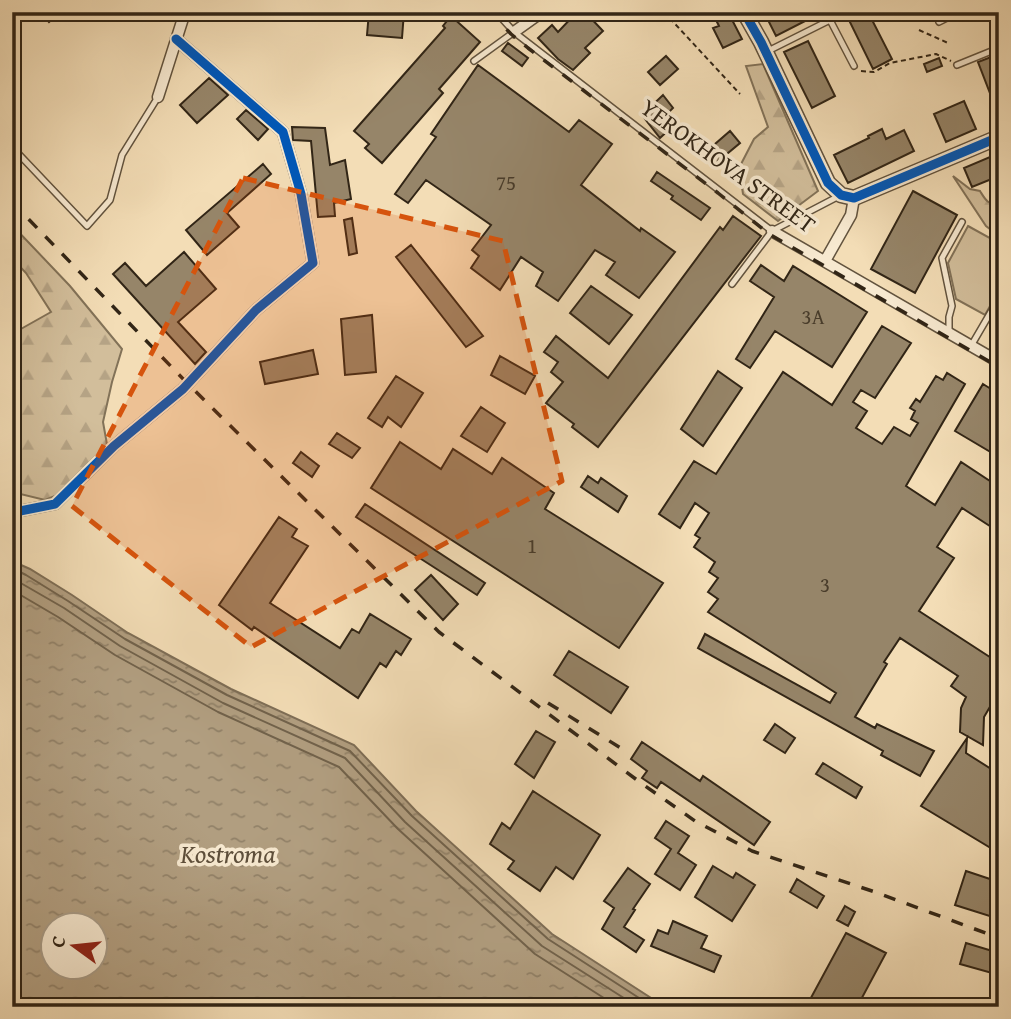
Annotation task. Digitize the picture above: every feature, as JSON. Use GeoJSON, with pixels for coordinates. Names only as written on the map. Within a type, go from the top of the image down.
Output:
{"type":"FeatureCollection","features":[{"type":"Feature","properties":{"kind":"street"},"geometry":{"type":"LineString","coordinates":[[158,97],[185,12]]}},
{"type":"Feature","properties":{"kind":"street"},"geometry":{"type":"LineString","coordinates":[[514,32],[542,12]]}},
{"type":"Feature","properties":{"kind":"street"},"geometry":{"type":"LineString","coordinates":[[744,12],[766,52],[828,183],[847,196],[851,215],[825,261]]}},
{"type":"Feature","properties":{"kind":"street"},"geometry":{"type":"LineString","coordinates":[[12,508],[20,511],[55,504],[114,446],[183,389],[256,310],[313,263],[301,194],[283,132],[176,39]]}},
{"type":"Feature","properties":{"kind":"street"},"geometry":{"type":"LineString","coordinates":[[847,196],[999,137]]}},
{"type":"Feature","properties":{"kind":"street","name":"YEROKHOVA STREET"},"geometry":{"type":"LineString","coordinates":[[772,231],[999,362]]}},
{"type":"Feature","properties":{"kind":"lane","name":"YEROKHOVA STREET"},"geometry":{"type":"LineString","coordinates":[[496,12],[514,32],[772,231]]}},
{"type":"Feature","properties":{"kind":"lane"},"geometry":{"type":"LineString","coordinates":[[827,12],[854,66]]}},
{"type":"Feature","properties":{"kind":"lane"},"geometry":{"type":"LineString","coordinates":[[939,22],[953,15],[953,12]]}},
{"type":"Feature","properties":{"kind":"lane"},"geometry":{"type":"LineString","coordinates":[[766,52],[830,20]]}},
{"type":"Feature","properties":{"kind":"lane"},"geometry":{"type":"LineString","coordinates":[[474,61],[514,32]]}},
{"type":"Feature","properties":{"kind":"lane"},"geometry":{"type":"LineString","coordinates":[[958,65],[999,48]]}},
{"type":"Feature","properties":{"kind":"lane"},"geometry":{"type":"LineString","coordinates":[[12,147],[87,226],[110,200],[122,155],[158,97]]}},
{"type":"Feature","properties":{"kind":"lane"},"geometry":{"type":"LineString","coordinates":[[732,284],[772,231],[847,196]]}},
{"type":"Feature","properties":{"kind":"lane"},"geometry":{"type":"LineString","coordinates":[[949,333],[952,306],[942,258],[962,222]]}},
{"type":"Feature","properties":{"kind":"lane"},"geometry":{"type":"LineString","coordinates":[[971,346],[999,298]]}},
{"type":"Feature","properties":{"kind":"path"},"geometry":{"type":"LineString","coordinates":[[664,12],[740,94]]}},
{"type":"Feature","properties":{"kind":"path"},"geometry":{"type":"LineString","coordinates":[[919,30],[948,43]]}},
{"type":"Feature","properties":{"kind":"path"},"geometry":{"type":"LineString","coordinates":[[854,66],[862,72],[874,72],[890,63],[936,54],[958,65]]}},
{"type":"Feature","properties":{"kind":"highlighted area"},"geometry":{"type":"Polygon","coordinates":[[[243,178],[503,241],[562,481],[251,647],[72,506],[243,178]]]}},
{"type":"Feature","properties":{"kind":"green space"},"geometry":{"type":"Polygon","coordinates":[[[763,64],[818,191],[778,221],[743,194],[739,168],[754,139],[768,127],[746,66],[763,64]]]}},
{"type":"Feature","properties":{"kind":"green space"},"geometry":{"type":"Polygon","coordinates":[[[953,176],[970,189],[980,191],[989,203],[999,203],[999,236],[986,226],[953,176]]]}},
{"type":"Feature","properties":{"kind":"green space"},"geometry":{"type":"Polygon","coordinates":[[[12,225],[70,286],[122,349],[103,422],[108,450],[80,486],[45,500],[12,492],[12,334],[51,312],[26,273],[12,258],[12,225]]]}},
{"type":"Feature","properties":{"kind":"green space"},"geometry":{"type":"Polygon","coordinates":[[[968,226],[999,243],[999,290],[985,315],[956,299],[948,263],[968,226]]]}},
{"type":"Feature","properties":{"kind":"water","name":"Kostroma"},"geometry":{"type":"Polygon","coordinates":[[[12,561],[72,595],[128,633],[231,689],[354,745],[416,811],[552,934],[665,1007],[12,1007],[12,561]]]}},
{"type":"Feature","properties":{"kind":"building"},"geometry":{"type":"Polygon","coordinates":[[[40,12],[60,12],[49,22],[40,12]]]}},
{"type":"Feature","properties":{"kind":"building"},"geometry":{"type":"Polygon","coordinates":[[[369,12],[404,12],[402,38],[367,35],[369,12]]]}},
{"type":"Feature","properties":{"kind":"building"},"geometry":{"type":"Polygon","coordinates":[[[577,12],[585,12],[603,31],[585,48],[590,53],[573,70],[538,38],[552,25],[558,32],[577,12]]]}},
{"type":"Feature","properties":{"kind":"building"},"geometry":{"type":"Polygon","coordinates":[[[764,12],[805,12],[809,19],[776,36],[764,12]]]}},
{"type":"Feature","properties":{"kind":"building"},"geometry":{"type":"Polygon","coordinates":[[[845,12],[868,12],[892,59],[873,69],[845,12]]]}},
{"type":"Feature","properties":{"kind":"building"},"geometry":{"type":"Polygon","coordinates":[[[729,14],[742,39],[723,48],[713,28],[719,26],[716,20],[729,14]]]}},
{"type":"Feature","properties":{"kind":"building"},"geometry":{"type":"Polygon","coordinates":[[[451,16],[480,42],[439,89],[443,93],[382,163],[365,148],[369,144],[354,131],[445,28],[443,26],[451,16]]]}},
{"type":"Feature","properties":{"kind":"building"},"geometry":{"type":"Polygon","coordinates":[[[808,41],[835,96],[812,108],[784,52],[808,41]]]}},
{"type":"Feature","properties":{"kind":"building"},"geometry":{"type":"Polygon","coordinates":[[[508,43],[528,58],[522,66],[502,51],[508,43]]]}},
{"type":"Feature","properties":{"kind":"building"},"geometry":{"type":"Polygon","coordinates":[[[999,54],[999,114],[998,114],[978,62],[999,54]]]}},
{"type":"Feature","properties":{"kind":"building"},"geometry":{"type":"Polygon","coordinates":[[[666,56],[678,69],[660,85],[648,72],[666,56]]]}},
{"type":"Feature","properties":{"kind":"building"},"geometry":{"type":"Polygon","coordinates":[[[939,58],[942,66],[927,72],[924,64],[939,58]]]}},
{"type":"Feature","properties":{"kind":"building"},"geometry":{"type":"Polygon","coordinates":[[[478,65],[569,132],[579,120],[612,144],[581,185],[640,231],[641,228],[675,252],[639,298],[606,275],[615,262],[595,250],[558,301],[536,286],[543,272],[521,257],[500,290],[471,268],[479,256],[472,250],[491,225],[426,180],[408,203],[395,194],[436,137],[431,134],[478,65]]]}},
{"type":"Feature","properties":{"kind":"building"},"geometry":{"type":"Polygon","coordinates":[[[209,78],[228,95],[197,123],[180,105],[209,78]]]}},
{"type":"Feature","properties":{"kind":"building"},"geometry":{"type":"Polygon","coordinates":[[[663,95],[673,108],[664,117],[672,127],[660,138],[642,115],[663,95]]]}},
{"type":"Feature","properties":{"kind":"building"},"geometry":{"type":"Polygon","coordinates":[[[964,101],[976,129],[946,142],[934,114],[964,101]]]}},
{"type":"Feature","properties":{"kind":"building"},"geometry":{"type":"Polygon","coordinates":[[[246,110],[268,129],[258,140],[237,119],[246,110]]]}},
{"type":"Feature","properties":{"kind":"building"},"geometry":{"type":"Polygon","coordinates":[[[292,127],[325,128],[330,165],[345,160],[351,199],[334,203],[335,216],[318,217],[311,141],[293,140],[292,127]]]}},
{"type":"Feature","properties":{"kind":"building"},"geometry":{"type":"Polygon","coordinates":[[[882,129],[886,139],[904,130],[914,151],[848,183],[834,155],[882,129]]]}},
{"type":"Feature","properties":{"kind":"building"},"geometry":{"type":"Polygon","coordinates":[[[730,131],[740,143],[716,163],[707,151],[730,131]]]}},
{"type":"Feature","properties":{"kind":"building"},"geometry":{"type":"Polygon","coordinates":[[[997,154],[999,176],[972,187],[964,168],[997,154]]]}},
{"type":"Feature","properties":{"kind":"building"},"geometry":{"type":"Polygon","coordinates":[[[263,164],[271,174],[227,213],[239,227],[207,255],[186,230],[263,164]]]}},
{"type":"Feature","properties":{"kind":"building"},"geometry":{"type":"Polygon","coordinates":[[[657,172],[710,208],[701,220],[651,181],[657,172]]]}},
{"type":"Feature","properties":{"kind":"building"},"geometry":{"type":"Polygon","coordinates":[[[913,191],[957,215],[915,293],[871,269],[913,191]]]}},
{"type":"Feature","properties":{"kind":"building"},"geometry":{"type":"Polygon","coordinates":[[[733,216],[761,236],[598,447],[546,403],[563,382],[551,372],[558,362],[544,352],[556,336],[608,378],[720,227],[723,230],[733,216]]]}},
{"type":"Feature","properties":{"kind":"building"},"geometry":{"type":"Polygon","coordinates":[[[352,218],[357,253],[349,255],[344,220],[352,218]]]}},
{"type":"Feature","properties":{"kind":"building"},"geometry":{"type":"Polygon","coordinates":[[[411,245],[483,336],[466,347],[396,257],[411,245]]]}},
{"type":"Feature","properties":{"kind":"building"},"geometry":{"type":"Polygon","coordinates":[[[184,252],[216,289],[178,322],[206,352],[195,364],[113,274],[125,263],[146,286],[184,252]]]}},
{"type":"Feature","properties":{"kind":"building"},"geometry":{"type":"Polygon","coordinates":[[[761,265],[784,281],[793,266],[867,312],[832,367],[775,331],[750,368],[736,359],[774,297],[750,281],[761,265]]]}},
{"type":"Feature","properties":{"kind":"building"},"geometry":{"type":"Polygon","coordinates":[[[591,286],[632,315],[609,344],[570,313],[591,286]]]}},
{"type":"Feature","properties":{"kind":"building"},"geometry":{"type":"Polygon","coordinates":[[[372,315],[376,372],[345,375],[341,319],[372,315]]]}},
{"type":"Feature","properties":{"kind":"building"},"geometry":{"type":"Polygon","coordinates":[[[882,326],[911,343],[875,398],[861,390],[853,402],[867,411],[856,428],[882,444],[894,427],[910,436],[918,423],[911,419],[915,411],[910,408],[916,399],[920,402],[936,376],[943,380],[947,373],[965,384],[906,486],[935,505],[961,462],[999,487],[999,532],[962,508],[937,547],[954,558],[919,611],[999,663],[999,703],[994,700],[984,717],[983,745],[960,732],[961,708],[966,697],[951,686],[958,676],[900,638],[855,717],[875,728],[877,724],[934,751],[920,776],[881,755],[883,751],[698,648],[705,634],[830,703],[836,693],[708,612],[718,599],[708,592],[718,578],[709,572],[715,562],[694,547],[700,538],[695,535],[709,513],[695,503],[680,528],[659,514],[694,461],[716,474],[783,372],[832,405],[882,326]]]}},
{"type":"Feature","properties":{"kind":"building"},"geometry":{"type":"Polygon","coordinates":[[[313,350],[318,374],[265,384],[260,362],[313,350]]]}},
{"type":"Feature","properties":{"kind":"building"},"geometry":{"type":"Polygon","coordinates":[[[500,356],[535,376],[525,394],[491,375],[500,356]]]}},
{"type":"Feature","properties":{"kind":"building"},"geometry":{"type":"Polygon","coordinates":[[[718,371],[742,388],[703,446],[681,429],[718,371]]]}},
{"type":"Feature","properties":{"kind":"building"},"geometry":{"type":"Polygon","coordinates":[[[396,376],[423,393],[401,427],[388,417],[382,427],[368,418],[396,376]]]}},
{"type":"Feature","properties":{"kind":"building"},"geometry":{"type":"Polygon","coordinates":[[[983,384],[999,394],[999,457],[955,431],[983,384]]]}},
{"type":"Feature","properties":{"kind":"building"},"geometry":{"type":"Polygon","coordinates":[[[481,407],[505,423],[487,452],[461,436],[481,407]]]}},
{"type":"Feature","properties":{"kind":"building"},"geometry":{"type":"Polygon","coordinates":[[[337,433],[360,448],[352,458],[329,444],[337,433]]]}},
{"type":"Feature","properties":{"kind":"building"},"geometry":{"type":"Polygon","coordinates":[[[400,442],[441,469],[453,449],[492,474],[502,458],[554,493],[545,509],[663,583],[619,648],[371,488],[400,442]]]}},
{"type":"Feature","properties":{"kind":"building"},"geometry":{"type":"Polygon","coordinates":[[[301,452],[319,466],[312,477],[293,463],[301,452]]]}},
{"type":"Feature","properties":{"kind":"building"},"geometry":{"type":"Polygon","coordinates":[[[588,476],[598,483],[601,478],[627,496],[618,512],[581,487],[588,476]]]}},
{"type":"Feature","properties":{"kind":"building"},"geometry":{"type":"Polygon","coordinates":[[[365,504],[485,583],[477,595],[356,517],[365,504]]]}},
{"type":"Feature","properties":{"kind":"building"},"geometry":{"type":"Polygon","coordinates":[[[279,517],[297,529],[292,537],[308,546],[270,603],[340,648],[352,629],[359,633],[370,614],[411,639],[401,655],[396,651],[386,667],[380,663],[358,698],[254,627],[252,630],[219,605],[279,517]]]}},
{"type":"Feature","properties":{"kind":"building"},"geometry":{"type":"Polygon","coordinates":[[[431,575],[458,604],[443,620],[415,590],[431,575]]]}},
{"type":"Feature","properties":{"kind":"building"},"geometry":{"type":"Polygon","coordinates":[[[569,651],[628,687],[611,713],[554,675],[569,651]]]}},
{"type":"Feature","properties":{"kind":"building"},"geometry":{"type":"Polygon","coordinates":[[[775,724],[795,738],[785,753],[764,740],[775,724]]]}},
{"type":"Feature","properties":{"kind":"building"},"geometry":{"type":"Polygon","coordinates":[[[536,731],[555,742],[534,778],[515,764],[536,731]]]}},
{"type":"Feature","properties":{"kind":"building"},"geometry":{"type":"Polygon","coordinates":[[[967,738],[966,753],[999,774],[999,853],[921,806],[967,738]]]}},
{"type":"Feature","properties":{"kind":"building"},"geometry":{"type":"Polygon","coordinates":[[[642,742],[700,781],[703,776],[770,822],[754,845],[661,782],[657,788],[642,778],[647,771],[631,759],[642,742]]]}},
{"type":"Feature","properties":{"kind":"building"},"geometry":{"type":"Polygon","coordinates":[[[823,763],[862,787],[856,798],[816,774],[823,763]]]}},
{"type":"Feature","properties":{"kind":"building"},"geometry":{"type":"Polygon","coordinates":[[[533,791],[600,835],[573,879],[556,867],[540,891],[508,869],[514,861],[490,844],[502,823],[510,829],[533,791]]]}},
{"type":"Feature","properties":{"kind":"building"},"geometry":{"type":"Polygon","coordinates":[[[666,821],[689,836],[678,853],[696,865],[680,890],[655,874],[671,849],[655,838],[666,821]]]}},
{"type":"Feature","properties":{"kind":"building"},"geometry":{"type":"Polygon","coordinates":[[[713,866],[733,878],[736,873],[755,885],[732,921],[695,897],[713,866]]]}},
{"type":"Feature","properties":{"kind":"building"},"geometry":{"type":"Polygon","coordinates":[[[628,868],[650,884],[624,927],[644,940],[636,952],[602,929],[614,908],[604,901],[628,868]]]}},
{"type":"Feature","properties":{"kind":"building"},"geometry":{"type":"Polygon","coordinates":[[[966,871],[999,882],[999,919],[955,905],[966,871]]]}},
{"type":"Feature","properties":{"kind":"building"},"geometry":{"type":"Polygon","coordinates":[[[797,879],[824,896],[817,908],[790,892],[797,879]]]}},
{"type":"Feature","properties":{"kind":"building"},"geometry":{"type":"Polygon","coordinates":[[[845,906],[855,912],[848,926],[837,920],[845,906]]]}},
{"type":"Feature","properties":{"kind":"building"},"geometry":{"type":"Polygon","coordinates":[[[673,921],[707,936],[701,948],[721,956],[714,972],[651,946],[658,930],[668,934],[673,921]]]}},
{"type":"Feature","properties":{"kind":"building"},"geometry":{"type":"Polygon","coordinates":[[[846,933],[886,953],[857,1007],[806,1007],[846,933]]]}},
{"type":"Feature","properties":{"kind":"building"},"geometry":{"type":"Polygon","coordinates":[[[966,943],[999,953],[999,975],[960,964],[966,943]]]}},
{"type":"Feature","properties":{"kind":"railway"},"geometry":{"type":"LineString","coordinates":[[490,12],[528,48],[769,234],[999,367]]}},
{"type":"Feature","properties":{"kind":"railway"},"geometry":{"type":"LineString","coordinates":[[12,202],[188,384],[439,632],[641,783],[695,821],[752,851],[875,892],[999,938]]}},
{"type":"Feature","properties":{"kind":"railway"},"geometry":{"type":"LineString","coordinates":[[548,703],[624,750]]}},
{"type":"Feature","properties":{"kind":"cycle path"},"geometry":{"type":"LineString","coordinates":[[744,12],[828,183],[841,195],[854,198],[999,137]]}},
{"type":"Feature","properties":{"kind":"cycle path"},"geometry":{"type":"LineString","coordinates":[[12,508],[20,511],[55,504],[114,446],[183,389],[256,310],[313,263],[301,194],[283,132],[176,39]]}}]}
